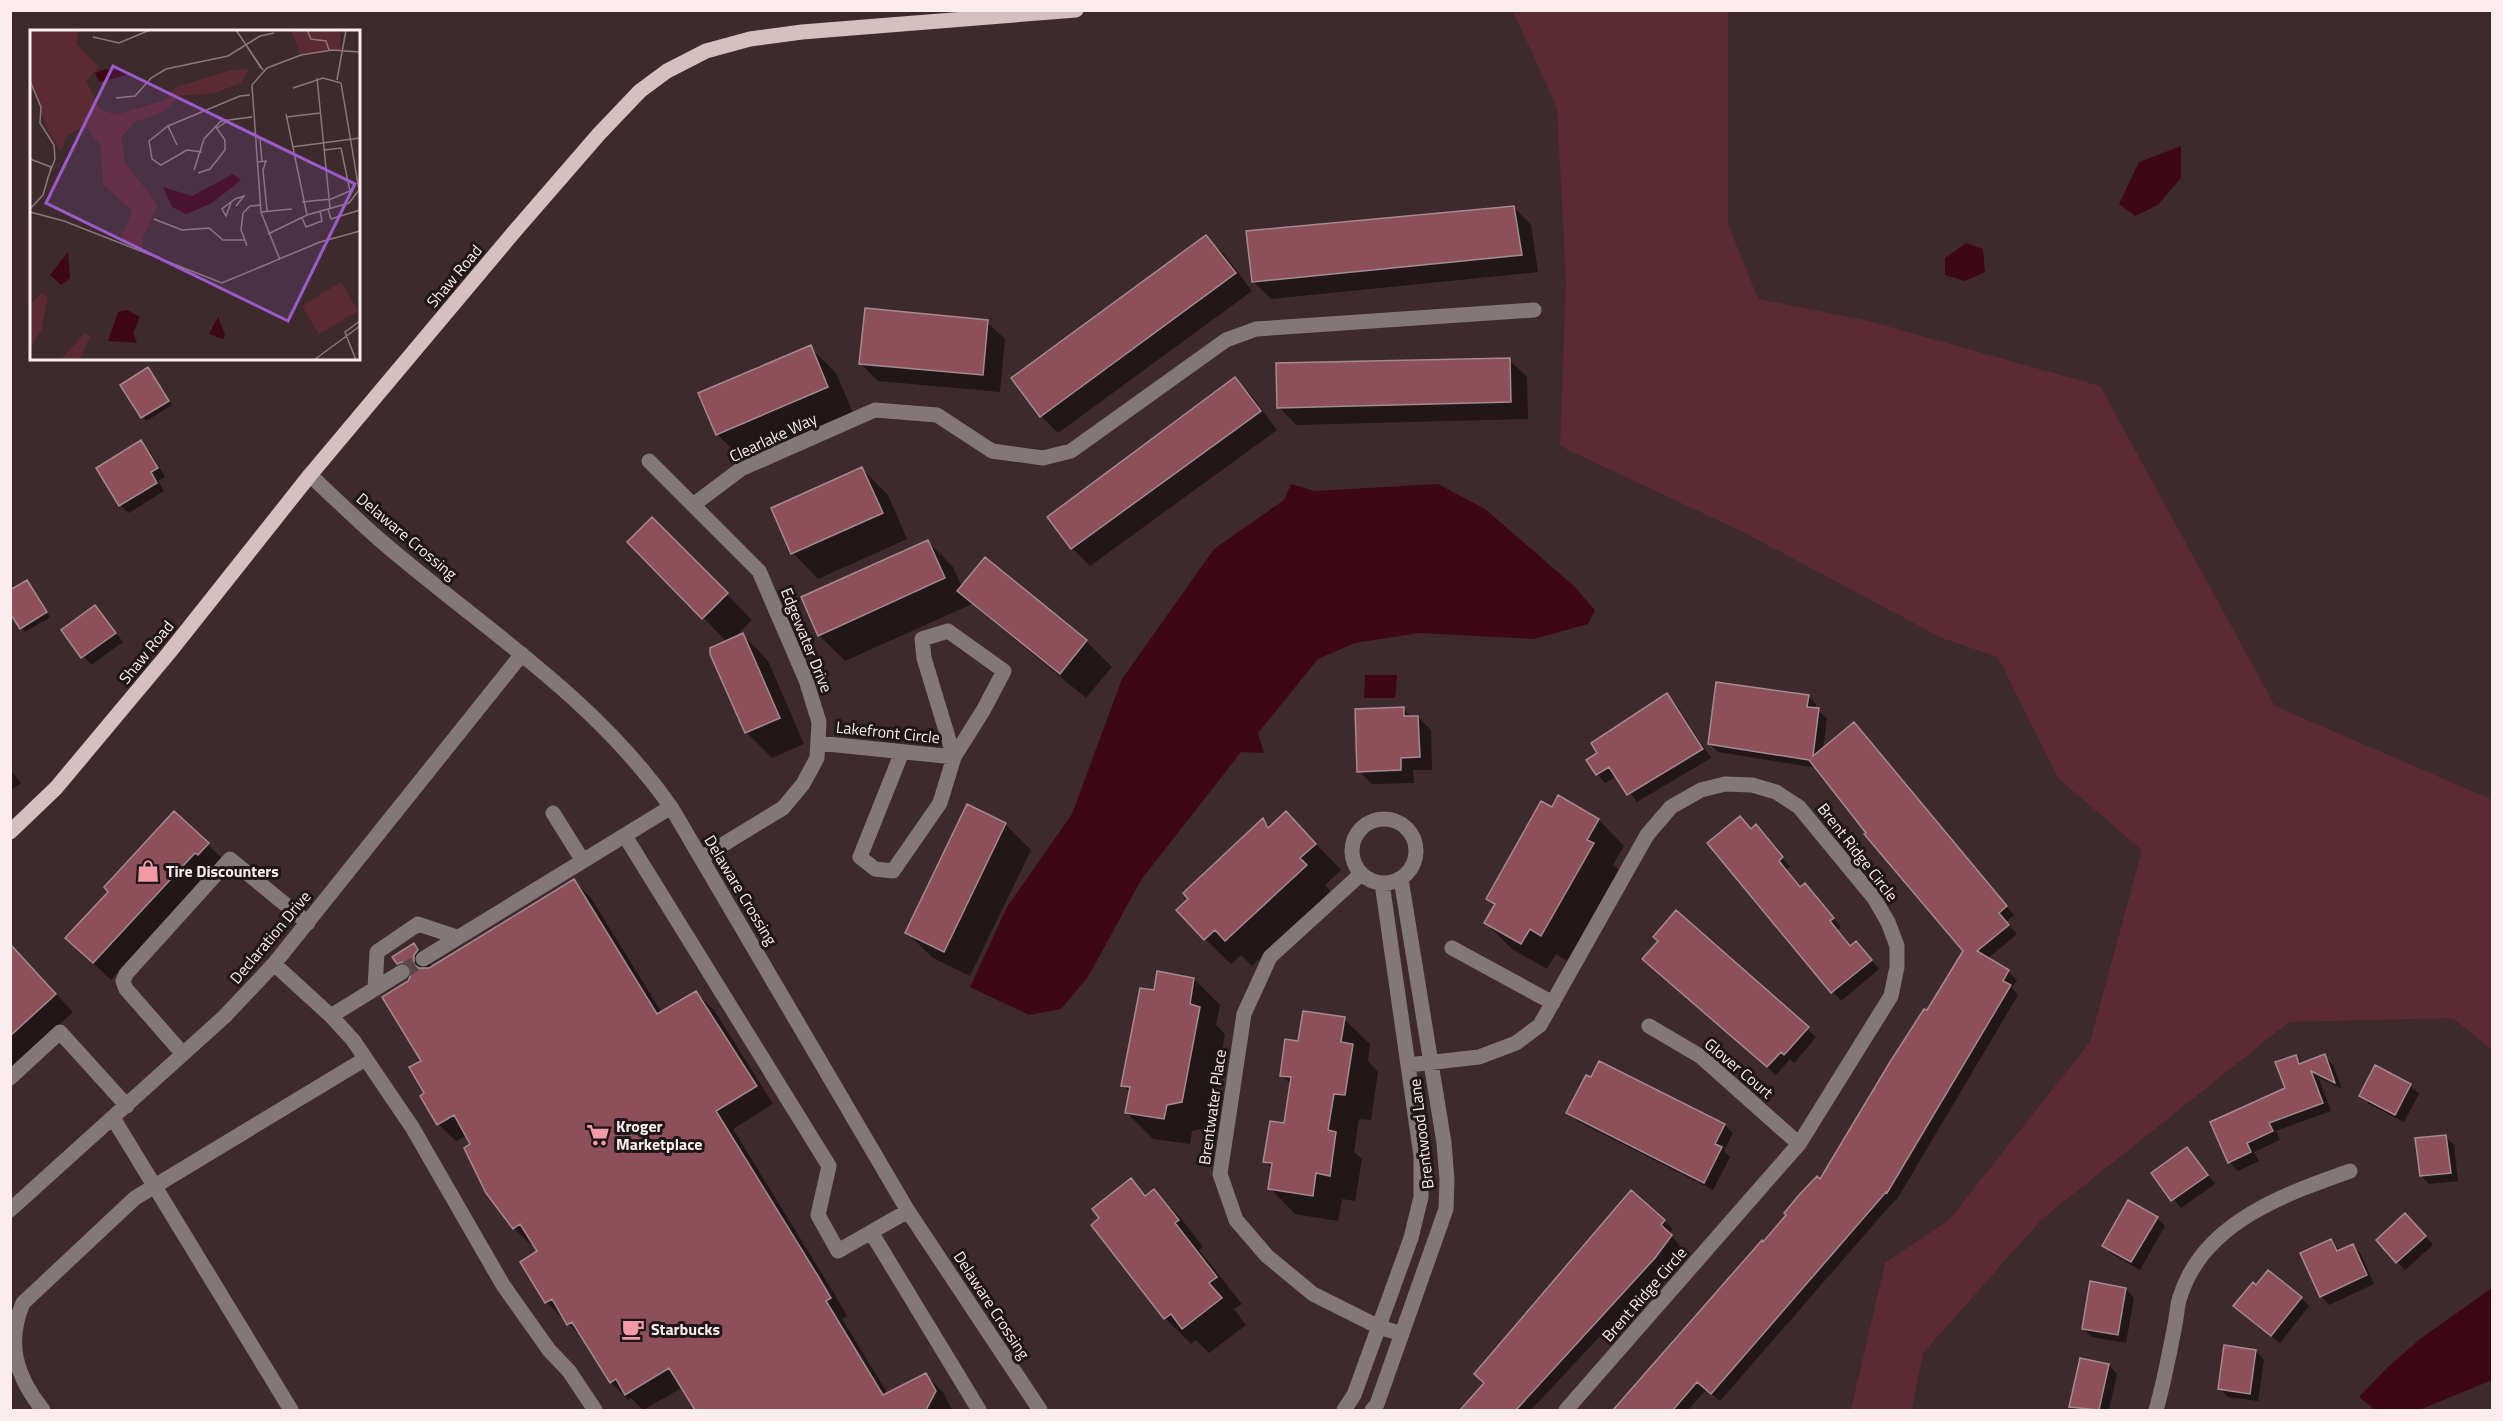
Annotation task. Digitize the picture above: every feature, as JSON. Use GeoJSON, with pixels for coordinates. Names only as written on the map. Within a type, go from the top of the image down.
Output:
{"type":"FeatureCollection","features":[{"type":"Feature","properties":{"kind":"main road","name":"Shaw Road"},"geometry":{"type":"LineString","coordinates":[[10,831],[56,788],[168,654],[310,475],[599,134],[640,91],[667,71],[706,51],[750,39],[802,32],[1076,10]]}},
{"type":"Feature","properties":{"kind":"street","name":"Clearlake Way"},"geometry":{"type":"LineString","coordinates":[[693,505],[741,469],[875,410],[937,415],[992,451],[1043,458],[1071,451],[1226,340],[1256,329],[1534,310]]}},
{"type":"Feature","properties":{"kind":"street","name":"Edgewater Drive"},"geometry":{"type":"LineString","coordinates":[[649,461],[759,571],[806,680],[819,722],[817,758],[803,784],[783,808],[701,858]]}},
{"type":"Feature","properties":{"kind":"street","name":"Delaware Crossing"},"geometry":{"type":"LineString","coordinates":[[310,475],[381,541],[522,654],[590,712],[646,772],[671,807],[908,1211],[1040,1410]]}},
{"type":"Feature","properties":{"kind":"street"},"geometry":{"type":"LineString","coordinates":[[902,752],[860,857],[875,869],[893,871],[940,803],[954,757],[984,709],[1004,670],[948,631],[922,639],[924,658],[954,757]]}},
{"type":"Feature","properties":{"kind":"street","name":"Declaration Drive"},"geometry":{"type":"LineString","coordinates":[[10,1210],[224,1017],[274,964],[522,654]]}},
{"type":"Feature","properties":{"kind":"street","name":"Lakefront Circle"},"geometry":{"type":"LineString","coordinates":[[818,743],[954,757]]}},
{"type":"Feature","properties":{"kind":"street","name":"Brent Ridge Circle"},"geometry":{"type":"LineString","coordinates":[[1408,1065],[1479,1057],[1516,1043],[1540,1025],[1647,835],[1671,807],[1701,790],[1725,784],[1752,785],[1776,792],[1799,807],[1874,898],[1888,922],[1897,946],[1897,967],[1891,996],[1799,1144],[1566,1410]]}},
{"type":"Feature","properties":{"kind":"street"},"geometry":{"type":"LineString","coordinates":[[423,959],[671,807]]}},
{"type":"Feature","properties":{"kind":"street"},"geometry":{"type":"LineString","coordinates":[[553,813],[583,861]]}},
{"type":"Feature","properties":{"kind":"street"},"geometry":{"type":"LineString","coordinates":[[1383,818],[1394,820],[1404,825],[1415,840],[1417,851],[1415,862],[1401,879],[1382,883],[1371,880],[1361,874],[1355,865],[1352,854],[1357,834],[1374,820],[1383,818]]}},
{"type":"Feature","properties":{"kind":"street"},"geometry":{"type":"LineString","coordinates":[[625,836],[829,1166],[818,1215],[838,1251],[908,1211]]}},
{"type":"Feature","properties":{"kind":"street"},"geometry":{"type":"LineString","coordinates":[[183,1054],[126,989],[123,981],[126,974],[230,860],[308,923]]}},
{"type":"Feature","properties":{"kind":"street","name":"Brentwater Place"},"geometry":{"type":"LineString","coordinates":[[1361,874],[1270,957],[1244,1014],[1220,1174],[1236,1220],[1267,1256],[1313,1294],[1379,1327],[1402,1334]]}},
{"type":"Feature","properties":{"kind":"street","name":"Brentwood Lane"},"geometry":{"type":"LineString","coordinates":[[1372,1410],[1402,1334],[1446,1209],[1447,1180],[1444,1143],[1401,879]]}},
{"type":"Feature","properties":{"kind":"street","name":"Brentwood Lane"},"geometry":{"type":"LineString","coordinates":[[1344,1410],[1354,1395],[1411,1238],[1420,1197],[1421,1156],[1382,883]]}},
{"type":"Feature","properties":{"kind":"street"},"geometry":{"type":"LineString","coordinates":[[375,989],[377,952],[418,924],[457,938]]}},
{"type":"Feature","properties":{"kind":"street"},"geometry":{"type":"LineString","coordinates":[[1452,948],[1553,1003]]}},
{"type":"Feature","properties":{"kind":"street"},"geometry":{"type":"LineString","coordinates":[[274,964],[331,1016],[365,1059],[412,1128],[503,1285],[549,1350],[569,1371],[595,1410]]}},
{"type":"Feature","properties":{"kind":"street"},"geometry":{"type":"LineString","coordinates":[[331,1016],[402,972]]}},
{"type":"Feature","properties":{"kind":"street","name":"Glover Court"},"geometry":{"type":"LineString","coordinates":[[1649,1026],[1700,1056],[1799,1144]]}},
{"type":"Feature","properties":{"kind":"street"},"geometry":{"type":"LineString","coordinates":[[10,1078],[60,1032],[127,1106]]}},
{"type":"Feature","properties":{"kind":"street"},"geometry":{"type":"LineString","coordinates":[[43,1410],[23,1380],[16,1360],[13,1342],[15,1322],[23,1303],[135,1198],[365,1059]]}},
{"type":"Feature","properties":{"kind":"street"},"geometry":{"type":"LineString","coordinates":[[113,1118],[291,1410]]}},
{"type":"Feature","properties":{"kind":"street"},"geometry":{"type":"LineString","coordinates":[[2156,1410],[2181,1293],[2201,1256],[2226,1230],[2240,1220],[2306,1187],[2349,1171]]}},
{"type":"Feature","properties":{"kind":"street"},"geometry":{"type":"LineString","coordinates":[[871,1232],[979,1410]]}},
{"type":"Feature","properties":{"kind":"shaded area"},"geometry":{"type":"Polygon","coordinates":[[[1513,11],[1728,11],[1728,224],[1758,299],[1868,321],[2100,386],[2275,706],[2492,800],[2492,1050],[2453,1018],[2289,1022],[2042,1219],[1923,1353],[1912,1410],[1851,1410],[1885,1263],[1949,1220],[2090,1042],[2142,850],[2058,778],[1998,657],[1942,638],[1745,533],[1560,446],[1566,280],[1557,108],[1513,11]]]}},
{"type":"Feature","properties":{"kind":"shaded area"},"geometry":{"type":"Polygon","coordinates":[[[2181,146],[2181,178],[2158,205],[2135,216],[2119,204],[2139,162],[2181,146]]]}},
{"type":"Feature","properties":{"kind":"shaded area"},"geometry":{"type":"Polygon","coordinates":[[[1966,243],[1983,249],[1985,272],[1965,281],[1945,275],[1945,258],[1966,243]]]}},
{"type":"Feature","properties":{"kind":"shaded area"},"geometry":{"type":"Polygon","coordinates":[[[1291,484],[1315,491],[1438,484],[1485,509],[1574,586],[1595,610],[1588,624],[1534,639],[1419,633],[1355,643],[1318,659],[1258,733],[1264,753],[1241,752],[1141,880],[1088,977],[1061,1009],[1029,1015],[970,987],[1007,907],[1072,814],[1122,679],[1214,549],[1284,500],[1291,484]]]}},
{"type":"Feature","properties":{"kind":"shaded area"},"geometry":{"type":"Polygon","coordinates":[[[1365,675],[1397,675],[1395,698],[1364,698],[1365,675]]]}},
{"type":"Feature","properties":{"kind":"shaded area"},"geometry":{"type":"Polygon","coordinates":[[[2492,1288],[2492,1380],[2419,1410],[2375,1410],[2359,1397],[2420,1339],[2492,1288]]]}},
{"type":"Feature","properties":{"kind":"building"},"geometry":{"type":"Polygon","coordinates":[[[1514,206],[1522,255],[1252,282],[1246,231],[1514,206]]]}},
{"type":"Feature","properties":{"kind":"building"},"geometry":{"type":"Polygon","coordinates":[[[1206,235],[1236,273],[1040,417],[1011,378],[1206,235]]]}},
{"type":"Feature","properties":{"kind":"building"},"geometry":{"type":"Polygon","coordinates":[[[865,308],[988,320],[983,375],[859,364],[865,308]]]}},
{"type":"Feature","properties":{"kind":"building"},"geometry":{"type":"Polygon","coordinates":[[[811,345],[828,387],[716,435],[698,393],[811,345]]]}},
{"type":"Feature","properties":{"kind":"building"},"geometry":{"type":"Polygon","coordinates":[[[1510,358],[1511,402],[1277,408],[1276,363],[1510,358]]]}},
{"type":"Feature","properties":{"kind":"building"},"geometry":{"type":"Polygon","coordinates":[[[148,367],[169,401],[141,418],[120,385],[148,367]]]}},
{"type":"Feature","properties":{"kind":"building"},"geometry":{"type":"Polygon","coordinates":[[[1235,377],[1261,411],[1071,549],[1047,517],[1235,377]]]}},
{"type":"Feature","properties":{"kind":"building"},"geometry":{"type":"Polygon","coordinates":[[[141,440],[158,468],[151,472],[157,483],[119,506],[96,468],[141,440]]]}},
{"type":"Feature","properties":{"kind":"building"},"geometry":{"type":"Polygon","coordinates":[[[862,467],[883,513],[791,554],[771,508],[862,467]]]}},
{"type":"Feature","properties":{"kind":"building"},"geometry":{"type":"Polygon","coordinates":[[[652,517],[728,593],[702,619],[627,542],[652,517]]]}},
{"type":"Feature","properties":{"kind":"building"},"geometry":{"type":"Polygon","coordinates":[[[928,540],[945,578],[818,636],[801,597],[928,540]]]}},
{"type":"Feature","properties":{"kind":"building"},"geometry":{"type":"Polygon","coordinates":[[[985,557],[1087,640],[1060,674],[957,591],[985,557]]]}},
{"type":"Feature","properties":{"kind":"building"},"geometry":{"type":"Polygon","coordinates":[[[27,580],[47,612],[20,629],[10,613],[10,590],[27,580]]]}},
{"type":"Feature","properties":{"kind":"building"},"geometry":{"type":"Polygon","coordinates":[[[95,605],[116,633],[81,658],[61,630],[95,605]]]}},
{"type":"Feature","properties":{"kind":"building"},"geometry":{"type":"Polygon","coordinates":[[[743,633],[780,718],[745,733],[710,654],[710,648],[743,633]]]}},
{"type":"Feature","properties":{"kind":"building"},"geometry":{"type":"Polygon","coordinates":[[[1716,682],[1809,695],[1807,707],[1819,708],[1813,756],[1854,722],[2007,906],[1999,913],[2009,925],[1977,951],[2009,970],[2003,981],[2011,985],[1887,1193],[1711,1394],[1697,1382],[1673,1410],[1613,1410],[1762,1240],[1763,1242],[1786,1215],[1784,1213],[1799,1195],[1817,1176],[1820,1179],[1890,1062],[1924,1009],[1927,1010],[1963,951],[1864,834],[1866,833],[1809,760],[1708,744],[1716,682]]]}},
{"type":"Feature","properties":{"kind":"building"},"geometry":{"type":"Polygon","coordinates":[[[1667,693],[1703,749],[1627,795],[1609,767],[1596,775],[1586,760],[1597,753],[1591,743],[1667,693]]]}},
{"type":"Feature","properties":{"kind":"building"},"geometry":{"type":"Polygon","coordinates":[[[1404,707],[1404,716],[1418,716],[1420,757],[1401,758],[1401,770],[1357,772],[1355,709],[1404,707]]]}},
{"type":"Feature","properties":{"kind":"building"},"geometry":{"type":"Polygon","coordinates":[[[1558,795],[1599,819],[1587,840],[1594,843],[1541,936],[1530,929],[1521,944],[1484,923],[1495,904],[1486,899],[1541,801],[1552,807],[1558,795]]]}},
{"type":"Feature","properties":{"kind":"building"},"geometry":{"type":"Polygon","coordinates":[[[967,804],[1006,823],[944,952],[905,933],[967,804]]]}},
{"type":"Feature","properties":{"kind":"building","name":"Tire Discounters"},"geometry":{"type":"Polygon","coordinates":[[[174,811],[209,843],[198,855],[195,853],[93,963],[65,938],[108,892],[104,887],[174,811]]]}},
{"type":"Feature","properties":{"kind":"building"},"geometry":{"type":"Polygon","coordinates":[[[1286,811],[1316,844],[1300,858],[1307,865],[1225,941],[1215,930],[1204,940],[1176,910],[1188,899],[1183,893],[1263,818],[1268,828],[1286,811]]]}},
{"type":"Feature","properties":{"kind":"building"},"geometry":{"type":"Polygon","coordinates":[[[1740,816],[1751,829],[1756,824],[1783,857],[1779,861],[1800,887],[1805,883],[1834,918],[1830,921],[1850,946],[1856,941],[1872,960],[1831,993],[1707,843],[1740,816]]]}},
{"type":"Feature","properties":{"kind":"building","name":"Kroger Marketplace"},"geometry":{"type":"Polygon","coordinates":[[[574,879],[657,1014],[696,991],[757,1086],[716,1111],[831,1298],[826,1301],[883,1395],[926,1373],[936,1391],[926,1410],[695,1410],[669,1368],[625,1395],[616,1379],[610,1383],[572,1322],[567,1325],[552,1299],[545,1303],[520,1262],[537,1251],[520,1224],[513,1229],[486,1193],[464,1148],[470,1144],[454,1115],[437,1125],[420,1096],[424,1093],[409,1067],[421,1061],[382,997],[408,981],[410,966],[402,962],[397,964],[392,957],[414,943],[418,950],[414,955],[414,964],[419,968],[429,968],[574,879]]]}},
{"type":"Feature","properties":{"kind":"building"},"geometry":{"type":"Polygon","coordinates":[[[1676,910],[1809,1027],[1784,1055],[1781,1052],[1767,1067],[1642,959],[1658,941],[1653,937],[1676,910]]]}},
{"type":"Feature","properties":{"kind":"building"},"geometry":{"type":"Polygon","coordinates":[[[10,944],[56,994],[10,1036],[10,944]]]}},
{"type":"Feature","properties":{"kind":"building"},"geometry":{"type":"Polygon","coordinates":[[[1157,971],[1194,978],[1190,1004],[1200,1007],[1182,1102],[1167,1105],[1164,1119],[1125,1113],[1130,1087],[1121,1086],[1140,988],[1154,990],[1157,971]]]}},
{"type":"Feature","properties":{"kind":"building"},"geometry":{"type":"Polygon","coordinates":[[[1303,1011],[1345,1017],[1341,1042],[1353,1044],[1345,1095],[1334,1094],[1328,1130],[1336,1132],[1330,1176],[1316,1173],[1313,1196],[1268,1189],[1272,1163],[1263,1162],[1270,1121],[1284,1123],[1291,1077],[1280,1076],[1285,1039],[1298,1041],[1303,1011]]]}},
{"type":"Feature","properties":{"kind":"building"},"geometry":{"type":"Polygon","coordinates":[[[2325,1054],[2335,1083],[2311,1071],[2323,1103],[2269,1123],[2273,1131],[2247,1143],[2251,1152],[2228,1163],[2210,1122],[2285,1088],[2275,1062],[2296,1055],[2299,1064],[2325,1054]]]}},
{"type":"Feature","properties":{"kind":"building"},"geometry":{"type":"Polygon","coordinates":[[[1599,1061],[1725,1124],[1715,1144],[1722,1147],[1704,1183],[1566,1113],[1586,1075],[1591,1077],[1599,1061]]]}},
{"type":"Feature","properties":{"kind":"building"},"geometry":{"type":"Polygon","coordinates":[[[2375,1065],[2411,1084],[2395,1115],[2359,1096],[2375,1065]]]}},
{"type":"Feature","properties":{"kind":"building"},"geometry":{"type":"Polygon","coordinates":[[[2446,1135],[2451,1173],[2420,1176],[2415,1138],[2446,1135]]]}},
{"type":"Feature","properties":{"kind":"building"},"geometry":{"type":"Polygon","coordinates":[[[2187,1147],[2208,1175],[2171,1201],[2151,1173],[2187,1147]]]}},
{"type":"Feature","properties":{"kind":"building"},"geometry":{"type":"Polygon","coordinates":[[[1131,1178],[1145,1196],[1154,1189],[1179,1220],[1175,1223],[1217,1277],[1209,1283],[1222,1298],[1182,1329],[1171,1314],[1164,1319],[1091,1225],[1099,1218],[1092,1209],[1131,1178]]]}},
{"type":"Feature","properties":{"kind":"building"},"geometry":{"type":"Polygon","coordinates":[[[1631,1190],[1665,1220],[1661,1225],[1672,1235],[1655,1258],[1516,1410],[1460,1410],[1484,1383],[1474,1374],[1631,1190]]]}},
{"type":"Feature","properties":{"kind":"building"},"geometry":{"type":"Polygon","coordinates":[[[2128,1200],[2158,1217],[2131,1262],[2102,1246],[2128,1200]]]}},
{"type":"Feature","properties":{"kind":"building"},"geometry":{"type":"Polygon","coordinates":[[[2405,1213],[2426,1236],[2396,1263],[2376,1240],[2405,1213]]]}},
{"type":"Feature","properties":{"kind":"building"},"geometry":{"type":"Polygon","coordinates":[[[2331,1239],[2337,1251],[2353,1244],[2367,1275],[2320,1297],[2300,1253],[2331,1239]]]}},
{"type":"Feature","properties":{"kind":"building"},"geometry":{"type":"Polygon","coordinates":[[[2268,1270],[2302,1297],[2271,1336],[2233,1306],[2253,1282],[2256,1285],[2268,1270]]]}},
{"type":"Feature","properties":{"kind":"building"},"geometry":{"type":"Polygon","coordinates":[[[2090,1281],[2126,1288],[2118,1335],[2082,1329],[2090,1281]]]}},
{"type":"Feature","properties":{"kind":"building"},"geometry":{"type":"Polygon","coordinates":[[[2224,1345],[2256,1350],[2250,1394],[2218,1389],[2224,1345]]]}},
{"type":"Feature","properties":{"kind":"building"},"geometry":{"type":"Polygon","coordinates":[[[2080,1358],[2109,1364],[2099,1410],[2069,1407],[2080,1358]]]}},
{"type":"Feature","properties":{"kind":"tunnel"},"geometry":{"type":"LineString","coordinates":[[402,972],[423,959]]}},
{"type":"Feature","properties":{"kind":"place","name":"Tire Discounters"},"geometry":{"type":"Point","coordinates":[148,871]}},
{"type":"Feature","properties":{"kind":"place","name":"Kroger Marketplace"},"geometry":{"type":"Point","coordinates":[598,1135]}},
{"type":"Feature","properties":{"kind":"place","name":"Starbucks"},"geometry":{"type":"Point","coordinates":[633,1329]}}]}
